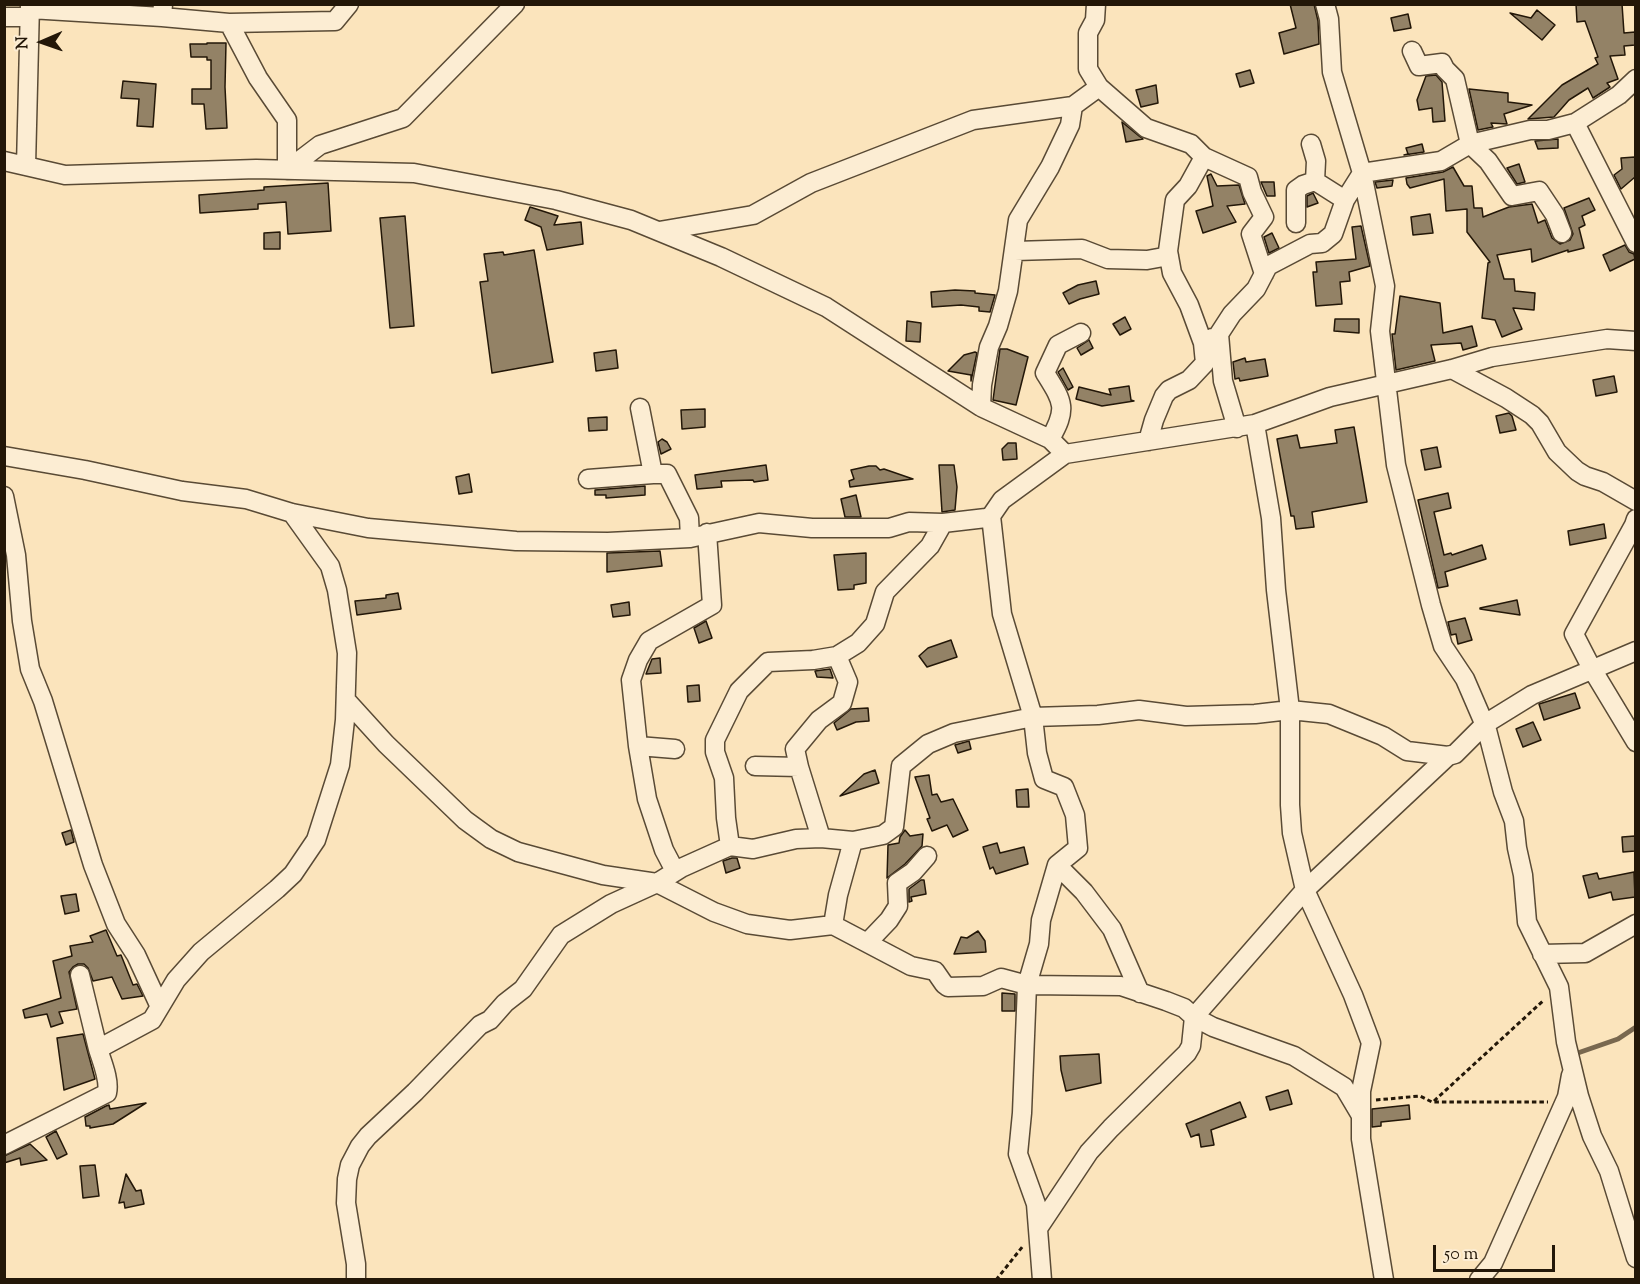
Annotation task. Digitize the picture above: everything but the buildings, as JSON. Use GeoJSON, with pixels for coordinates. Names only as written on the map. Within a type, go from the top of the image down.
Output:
{"type":"FeatureCollection","features":[{"type":"Feature","properties":{"kind":"street"},"geometry":{"type":"LineString","coordinates":[[4,17],[30,10],[163,11],[228,23],[335,21],[349,4]]}},
{"type":"Feature","properties":{"kind":"street"},"geometry":{"type":"LineString","coordinates":[[286,170],[320,145],[403,118],[515,4]]}},
{"type":"Feature","properties":{"kind":"street"},"geometry":{"type":"LineString","coordinates":[[1096,4],[1095,20],[1088,33],[1088,69],[1099,87],[1146,128],[1191,144],[1204,156],[1248,177],[1252,192],[1264,217],[1251,234],[1264,274]]}},
{"type":"Feature","properties":{"kind":"street"},"geometry":{"type":"LineString","coordinates":[[1325,4],[1329,19],[1332,72],[1362,173],[1385,286],[1380,331],[1396,465],[1443,646],[1465,679],[1485,724],[1503,792],[1514,821],[1523,875],[1527,922],[1559,987],[1572,1069],[1592,1136],[1609,1171],[1635,1258]]}},
{"type":"Feature","properties":{"kind":"street"},"geometry":{"type":"LineString","coordinates":[[26,166],[30,10]]}},
{"type":"Feature","properties":{"kind":"street"},"geometry":{"type":"LineString","coordinates":[[228,23],[258,78],[287,120],[286,170]]}},
{"type":"Feature","properties":{"kind":"street"},"geometry":{"type":"LineString","coordinates":[[1412,51],[1417,65],[1421,67],[1442,63],[1455,80],[1470,144],[1488,161],[1512,196],[1539,191],[1555,216],[1562,233]]}},
{"type":"Feature","properties":{"kind":"street"},"geometry":{"type":"LineString","coordinates":[[1203,343],[1219,334],[1232,314],[1256,289],[1268,266],[1310,244],[1322,243],[1333,234],[1345,200],[1362,173],[1441,161],[1470,144],[1530,130],[1548,130],[1575,123],[1619,95],[1635,79]]}},
{"type":"Feature","properties":{"kind":"street"},"geometry":{"type":"LineString","coordinates":[[659,231],[753,215],[811,183],[973,120],[1072,106],[1099,87]]}},
{"type":"Feature","properties":{"kind":"street"},"geometry":{"type":"LineString","coordinates":[[981,407],[982,385],[989,347],[1008,291],[1018,220],[1050,167],[1070,125],[1072,106]]}},
{"type":"Feature","properties":{"kind":"street"},"geometry":{"type":"LineString","coordinates":[[1575,123],[1635,243]]}},
{"type":"Feature","properties":{"kind":"street"},"geometry":{"type":"LineString","coordinates":[[1311,144],[1316,160],[1315,181]]}},
{"type":"Feature","properties":{"kind":"street"},"geometry":{"type":"LineString","coordinates":[[1148,441],[1164,396],[1169,390],[1189,380],[1205,363],[1203,343],[1189,305],[1172,273],[1169,256],[1175,200],[1188,186],[1204,156]]}},
{"type":"Feature","properties":{"kind":"street"},"geometry":{"type":"LineString","coordinates":[[4,161],[65,175],[286,170],[414,173],[556,200],[631,220],[721,256],[826,307],[981,407],[1050,439],[1065,454]]}},
{"type":"Feature","properties":{"kind":"street"},"geometry":{"type":"LineString","coordinates":[[1315,181],[1345,200]]}},
{"type":"Feature","properties":{"kind":"street"},"geometry":{"type":"LineString","coordinates":[[1296,224],[1296,190],[1315,181]]}},
{"type":"Feature","properties":{"kind":"street"},"geometry":{"type":"LineString","coordinates":[[1015,250],[1082,249],[1108,259],[1147,260],[1169,256]]}},
{"type":"Feature","properties":{"kind":"street"},"geometry":{"type":"LineString","coordinates":[[1050,439],[1060,421],[1061,407],[1060,398],[1045,373],[1058,345],[1081,333]]}},
{"type":"Feature","properties":{"kind":"street"},"geometry":{"type":"LineString","coordinates":[[1219,334],[1223,381],[1246,426],[1270,519],[1290,710],[1292,833],[1305,890],[1369,1037],[1370,1048],[1360,1107],[1360,1139],[1384,1280]]}},
{"type":"Feature","properties":{"kind":"street"},"geometry":{"type":"LineString","coordinates":[[4,456],[75,468],[182,491],[246,499],[292,513],[368,528],[516,541],[608,542],[699,535],[759,523],[812,528],[889,528],[909,522],[943,523],[991,516],[1002,500],[1065,454],[1246,426],[1330,397],[1452,369],[1492,357],[1607,339],[1635,341]]}},
{"type":"Feature","properties":{"kind":"street"},"geometry":{"type":"LineString","coordinates":[[1452,369],[1532,415],[1540,423],[1557,452],[1577,471],[1603,482],[1635,501]]}},
{"type":"Feature","properties":{"kind":"street"},"geometry":{"type":"LineString","coordinates":[[640,408],[652,474]]}},
{"type":"Feature","properties":{"kind":"street"},"geometry":{"type":"LineString","coordinates":[[588,479],[667,474],[699,535],[712,605],[649,641],[633,671],[631,693],[647,800],[664,850],[675,871]]}},
{"type":"Feature","properties":{"kind":"street"},"geometry":{"type":"LineString","coordinates":[[4,496],[16,555],[22,621],[30,669],[44,701],[93,865],[116,924],[136,955],[160,1006]]}},
{"type":"Feature","properties":{"kind":"street"},"geometry":{"type":"LineString","coordinates":[[98,1050],[152,1020],[174,983],[201,952],[277,889],[292,874],[314,844],[339,769],[345,720],[347,653],[337,590],[327,561],[292,513]]}},
{"type":"Feature","properties":{"kind":"street"},"geometry":{"type":"LineString","coordinates":[[991,516],[1002,614],[1033,717],[1036,753],[1044,779],[1064,787],[1075,816],[1078,848],[1057,865],[1041,920],[1039,944],[1027,985],[1022,1113],[1018,1152],[1036,1204],[1042,1280]]}},
{"type":"Feature","properties":{"kind":"street"},"geometry":{"type":"LineString","coordinates":[[1635,519],[1634,525],[1574,634],[1635,742]]}},
{"type":"Feature","properties":{"kind":"street"},"geometry":{"type":"LineString","coordinates":[[730,846],[724,778],[715,752],[715,740],[737,696],[768,662],[837,657],[858,643],[875,624],[885,592],[930,546],[943,523]]}},
{"type":"Feature","properties":{"kind":"street"},"geometry":{"type":"LineString","coordinates":[[356,1280],[356,1264],[346,1203],[347,1179],[350,1165],[363,1142],[429,1079],[480,1025],[490,1020],[523,989],[561,935],[611,904],[730,846],[753,849],[796,839],[821,838],[853,841],[883,835],[894,827],[901,766],[925,746],[954,733],[1033,717],[1098,715],[1139,710],[1186,716],[1255,714],[1290,710],[1329,714],[1383,736],[1407,751],[1448,756],[1455,754],[1485,724],[1532,695],[1635,651]]}},
{"type":"Feature","properties":{"kind":"street"},"geometry":{"type":"LineString","coordinates":[[821,838],[795,749],[819,720],[842,703],[848,681],[837,657]]}},
{"type":"Feature","properties":{"kind":"street"},"geometry":{"type":"LineString","coordinates":[[346,700],[386,744],[465,820],[490,838],[518,852],[603,875],[657,883],[714,912],[747,924],[790,930],[833,925],[910,966],[935,971],[948,987],[982,986],[1001,978],[1027,985],[1120,987],[1140,993],[1184,1008],[1194,1017],[1213,1027],[1294,1056],[1344,1088],[1360,1107]]}},
{"type":"Feature","properties":{"kind":"street"},"geometry":{"type":"LineString","coordinates":[[638,746],[675,749]]}},
{"type":"Feature","properties":{"kind":"street"},"geometry":{"type":"LineString","coordinates":[[1039,1227],[1089,1152],[1187,1053],[1191,1046],[1194,1017],[1305,890],[1448,756]]}},
{"type":"Feature","properties":{"kind":"street"},"geometry":{"type":"LineString","coordinates":[[755,766],[799,767]]}},
{"type":"Feature","properties":{"kind":"street"},"geometry":{"type":"LineString","coordinates":[[833,925],[838,895],[853,841]]}},
{"type":"Feature","properties":{"kind":"street"},"geometry":{"type":"LineString","coordinates":[[868,942],[889,920],[898,906],[897,883],[913,872],[927,856]]}},
{"type":"Feature","properties":{"kind":"street"},"geometry":{"type":"LineString","coordinates":[[1057,865],[1084,892],[1112,928],[1140,993]]}},
{"type":"Feature","properties":{"kind":"street"},"geometry":{"type":"LineString","coordinates":[[1542,954],[1585,953],[1635,924]]}},
{"type":"Feature","properties":{"kind":"street"},"geometry":{"type":"LineString","coordinates":[[4,1145],[107,1093],[104,1068],[80,975]]}},
{"type":"Feature","properties":{"kind":"street"},"geometry":{"type":"LineString","coordinates":[[1479,1280],[1493,1263],[1567,1097],[1572,1069]]}},
{"type":"Feature","properties":{"kind":"path"},"geometry":{"type":"LineString","coordinates":[[1432,1102],[1559,987]]}},
{"type":"Feature","properties":{"kind":"path"},"geometry":{"type":"LineString","coordinates":[[1360,1107],[1420,1096],[1432,1102],[1554,1102],[1567,1097]]}},
{"type":"Feature","properties":{"kind":"path"},"geometry":{"type":"LineString","coordinates":[[996,1280],[1039,1227]]}},
{"type":"Feature","properties":{"kind":"waterway"},"geometry":{"type":"LineString","coordinates":[[1572,1055],[1618,1039],[1636,1027]]}}]}
